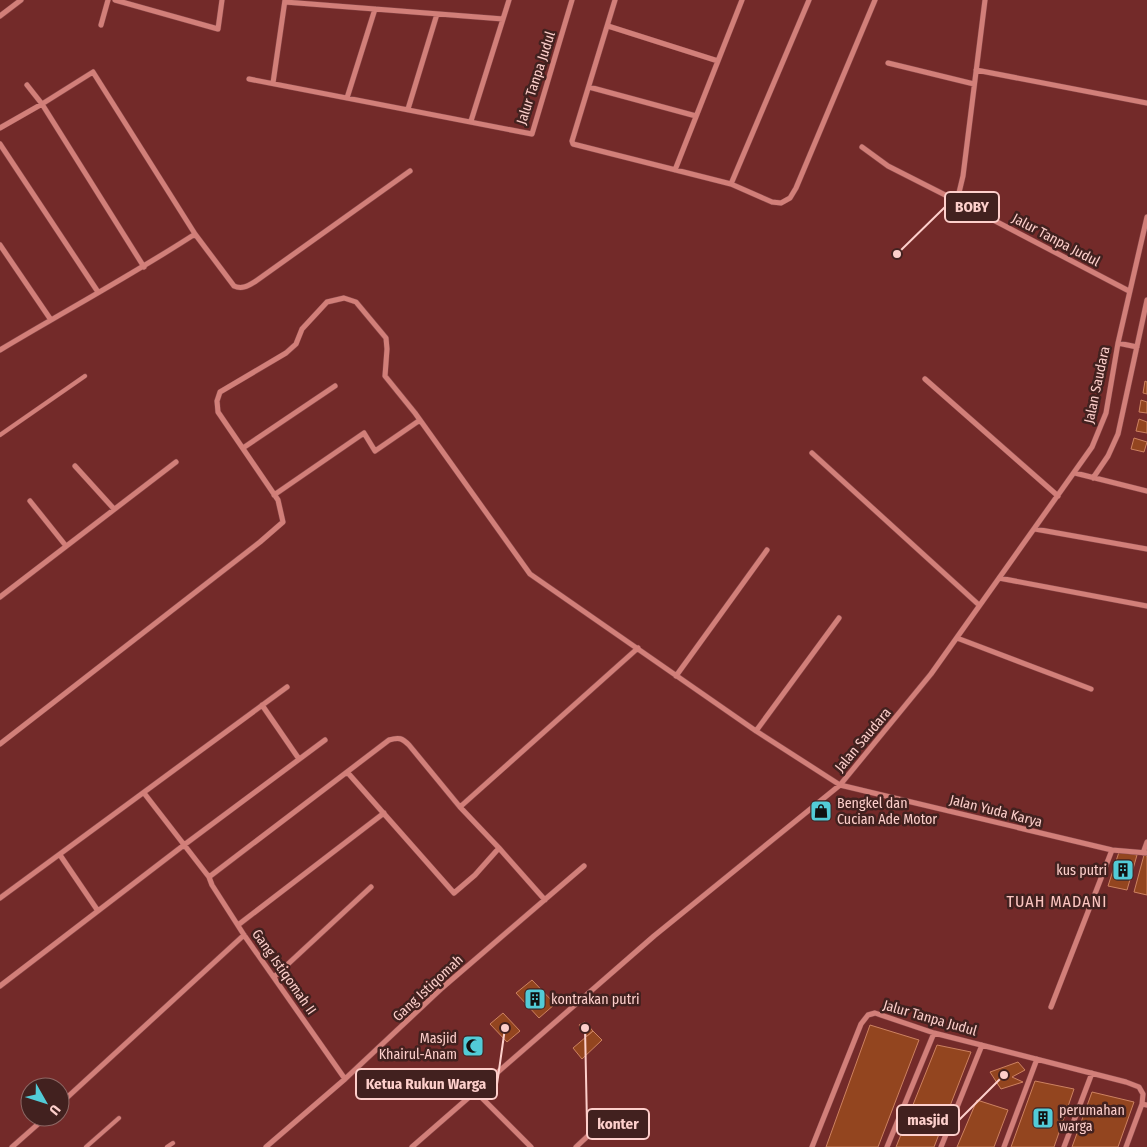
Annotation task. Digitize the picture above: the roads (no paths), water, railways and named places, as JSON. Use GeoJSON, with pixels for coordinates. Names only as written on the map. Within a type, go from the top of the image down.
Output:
{"type":"FeatureCollection","features":[{"type":"Feature","properties":{"kind":"street"},"geometry":{"type":"LineString","coordinates":[[0,16],[21,0]]}},
{"type":"Feature","properties":{"kind":"street"},"geometry":{"type":"LineString","coordinates":[[101,25],[108,0]]}},
{"type":"Feature","properties":{"kind":"street"},"geometry":{"type":"LineString","coordinates":[[115,0],[218,29],[222,0]]}},
{"type":"Feature","properties":{"kind":"street"},"geometry":{"type":"LineString","coordinates":[[471,121],[508,0]]}},
{"type":"Feature","properties":{"kind":"street","name":"Jalur Tanpa Judul"},"geometry":{"type":"LineString","coordinates":[[249,79],[532,134],[572,0]]}},
{"type":"Feature","properties":{"kind":"street"},"geometry":{"type":"LineString","coordinates":[[615,0],[572,144],[731,184],[772,202],[781,203],[790,198],[796,188],[875,0]]}},
{"type":"Feature","properties":{"kind":"street"},"geometry":{"type":"LineString","coordinates":[[675,170],[741,0]]}},
{"type":"Feature","properties":{"kind":"street"},"geometry":{"type":"LineString","coordinates":[[731,184],[809,0]]}},
{"type":"Feature","properties":{"kind":"street"},"geometry":{"type":"LineString","coordinates":[[957,201],[963,176],[986,0]]}},
{"type":"Feature","properties":{"kind":"street"},"geometry":{"type":"LineString","coordinates":[[273,83],[285,1],[503,19]]}},
{"type":"Feature","properties":{"kind":"street"},"geometry":{"type":"LineString","coordinates":[[0,9],[6,12]]}},
{"type":"Feature","properties":{"kind":"street"},"geometry":{"type":"LineString","coordinates":[[347,98],[375,9]]}},
{"type":"Feature","properties":{"kind":"street"},"geometry":{"type":"LineString","coordinates":[[408,109],[437,14]]}},
{"type":"Feature","properties":{"kind":"street"},"geometry":{"type":"LineString","coordinates":[[608,26],[718,61]]}},
{"type":"Feature","properties":{"kind":"street"},"geometry":{"type":"LineString","coordinates":[[888,63],[974,84]]}},
{"type":"Feature","properties":{"kind":"street"},"geometry":{"type":"LineString","coordinates":[[976,70],[1147,103]]}},
{"type":"Feature","properties":{"kind":"street"},"geometry":{"type":"LineString","coordinates":[[0,128],[93,72],[195,234],[234,286],[239,288],[246,287],[256,281],[410,171]]}},
{"type":"Feature","properties":{"kind":"street"},"geometry":{"type":"LineString","coordinates":[[28,85],[42,104],[144,267]]}},
{"type":"Feature","properties":{"kind":"street"},"geometry":{"type":"LineString","coordinates":[[589,87],[696,116]]}},
{"type":"Feature","properties":{"kind":"street"},"geometry":{"type":"LineString","coordinates":[[0,144],[98,292]]}},
{"type":"Feature","properties":{"kind":"street","name":"Jalur Tanpa Judul"},"geometry":{"type":"LineString","coordinates":[[862,147],[888,166],[1129,291]]}},
{"type":"Feature","properties":{"kind":"street","name":"Jalan Saudara"},"geometry":{"type":"LineString","coordinates":[[412,1147],[654,936],[840,785],[931,674],[1092,447],[1106,413],[1118,343],[1147,218]]}},
{"type":"Feature","properties":{"kind":"street"},"geometry":{"type":"LineString","coordinates":[[0,350],[144,267],[195,234]]}},
{"type":"Feature","properties":{"kind":"street"},"geometry":{"type":"LineString","coordinates":[[0,245],[52,320]]}},
{"type":"Feature","properties":{"kind":"street","name":"Jalan Yuda Karya"},"geometry":{"type":"LineString","coordinates":[[243,448],[218,412],[217,401],[220,392],[286,353],[296,344],[302,329],[327,302],[344,298],[356,302],[386,338],[385,376],[420,420],[530,574],[756,732],[840,785],[1112,850],[1145,853]]}},
{"type":"Feature","properties":{"kind":"street"},"geometry":{"type":"LineString","coordinates":[[1092,478],[1108,456],[1118,434],[1147,300]]}},
{"type":"Feature","properties":{"kind":"street"},"geometry":{"type":"LineString","coordinates":[[1118,343],[1137,347]]}},
{"type":"Feature","properties":{"kind":"street"},"geometry":{"type":"LineString","coordinates":[[925,379],[1058,496]]}},
{"type":"Feature","properties":{"kind":"street"},"geometry":{"type":"LineString","coordinates":[[0,744],[260,542],[283,522],[283,515],[274,495],[243,448],[335,386]]}},
{"type":"Feature","properties":{"kind":"street"},"geometry":{"type":"LineString","coordinates":[[274,495],[364,433],[375,451],[420,420]]}},
{"type":"Feature","properties":{"kind":"street"},"geometry":{"type":"LineString","coordinates":[[812,453],[979,605]]}},
{"type":"Feature","properties":{"kind":"street"},"geometry":{"type":"LineString","coordinates":[[0,597],[176,462]]}},
{"type":"Feature","properties":{"kind":"street"},"geometry":{"type":"LineString","coordinates":[[75,466],[114,509]]}},
{"type":"Feature","properties":{"kind":"street"},"geometry":{"type":"LineString","coordinates":[[1075,473],[1147,491]]}},
{"type":"Feature","properties":{"kind":"street"},"geometry":{"type":"LineString","coordinates":[[30,501],[66,546]]}},
{"type":"Feature","properties":{"kind":"street"},"geometry":{"type":"LineString","coordinates":[[1035,529],[1147,548]]}},
{"type":"Feature","properties":{"kind":"street"},"geometry":{"type":"LineString","coordinates":[[676,676],[767,550]]}},
{"type":"Feature","properties":{"kind":"street"},"geometry":{"type":"LineString","coordinates":[[999,578],[1147,606]]}},
{"type":"Feature","properties":{"kind":"street"},"geometry":{"type":"LineString","coordinates":[[756,732],[839,618]]}},
{"type":"Feature","properties":{"kind":"street"},"geometry":{"type":"LineString","coordinates":[[957,638],[1091,689]]}},
{"type":"Feature","properties":{"kind":"street"},"geometry":{"type":"LineString","coordinates":[[460,807],[638,648]]}},
{"type":"Feature","properties":{"kind":"street"},"geometry":{"type":"LineString","coordinates":[[0,898],[287,687]]}},
{"type":"Feature","properties":{"kind":"street"},"geometry":{"type":"LineString","coordinates":[[262,706],[299,759]]}},
{"type":"Feature","properties":{"kind":"street"},"geometry":{"type":"LineString","coordinates":[[209,876],[390,740],[402,738],[460,807],[545,900]]}},
{"type":"Feature","properties":{"kind":"street"},"geometry":{"type":"LineString","coordinates":[[0,986],[325,740]]}},
{"type":"Feature","properties":{"kind":"street"},"geometry":{"type":"LineString","coordinates":[[348,772],[454,893],[499,848]]}},
{"type":"Feature","properties":{"kind":"street","name":"Gang Istiqomah II"},"geometry":{"type":"LineString","coordinates":[[144,793],[209,876],[212,884],[244,935],[345,1079]]}},
{"type":"Feature","properties":{"kind":"street"},"geometry":{"type":"LineString","coordinates":[[238,925],[384,813]]}},
{"type":"Feature","properties":{"kind":"street"},"geometry":{"type":"LineString","coordinates":[[1145,853],[1147,842]]}},
{"type":"Feature","properties":{"kind":"street"},"geometry":{"type":"LineString","coordinates":[[1051,1007],[1112,850]]}},
{"type":"Feature","properties":{"kind":"street"},"geometry":{"type":"LineString","coordinates":[[60,855],[98,911]]}},
{"type":"Feature","properties":{"kind":"street","name":"Gang Istiqomah"},"geometry":{"type":"LineString","coordinates":[[266,1147],[345,1079],[442,988],[584,866]]}},
{"type":"Feature","properties":{"kind":"street"},"geometry":{"type":"LineString","coordinates":[[274,977],[371,888]]}},
{"type":"Feature","properties":{"kind":"street"},"geometry":{"type":"LineString","coordinates":[[70,1095],[244,935]]}},
{"type":"Feature","properties":{"kind":"street","name":"Jalur Tanpa Judul"},"geometry":{"type":"LineString","coordinates":[[812,1147],[861,1024],[868,1015],[875,1012],[934,1033],[1092,1073],[1139,1087],[1143,1094],[1144,1104]]}},
{"type":"Feature","properties":{"kind":"street"},"geometry":{"type":"LineString","coordinates":[[887,1147],[934,1033]]}},
{"type":"Feature","properties":{"kind":"street"},"geometry":{"type":"LineString","coordinates":[[941,1147],[982,1045]]}},
{"type":"Feature","properties":{"kind":"street"},"geometry":{"type":"LineString","coordinates":[[1004,1147],[1037,1059]]}},
{"type":"Feature","properties":{"kind":"street"},"geometry":{"type":"LineString","coordinates":[[1064,1147],[1092,1073]]}},
{"type":"Feature","properties":{"kind":"street"},"geometry":{"type":"LineString","coordinates":[[476,1092],[531,1147]]}},
{"type":"Feature","properties":{"kind":"street"},"geometry":{"type":"LineString","coordinates":[[1126,1147],[1144,1104]]}},
{"type":"Feature","properties":{"kind":"street"},"geometry":{"type":"LineString","coordinates":[[576,1147],[606,1119]]}},
{"type":"Feature","properties":{"kind":"street"},"geometry":{"type":"LineString","coordinates":[[12,1147],[35,1127]]}},
{"type":"Feature","properties":{"kind":"lane"},"geometry":{"type":"LineString","coordinates":[[0,434],[86,376]]}},
{"type":"Feature","properties":{"kind":"lane"},"geometry":{"type":"LineString","coordinates":[[86,1147],[119,1118]]}},
{"type":"Feature","properties":{"kind":"lane"},"geometry":{"type":"LineString","coordinates":[[168,1147],[173,1143]]}},
{"type":"Feature","properties":{"kind":"place","name":"BOBY"},"geometry":{"type":"Point","coordinates":[897,254]}},
{"type":"Feature","properties":{"kind":"place","name":"Bengkel dan Cucian Ade Motor"},"geometry":{"type":"Point","coordinates":[821,811]}},
{"type":"Feature","properties":{"kind":"place","name":"kus putri"},"geometry":{"type":"Point","coordinates":[1123,870]}},
{"type":"Feature","properties":{"kind":"place","name":"kontrakan putri"},"geometry":{"type":"Point","coordinates":[535,999]}},
{"type":"Feature","properties":{"kind":"place","name":"Ketua Rukun Warga"},"geometry":{"type":"Point","coordinates":[505,1028]}},
{"type":"Feature","properties":{"kind":"place","name":"konter"},"geometry":{"type":"Point","coordinates":[585,1028]}},
{"type":"Feature","properties":{"kind":"place","name":"Masjid Khairul-Anam"},"geometry":{"type":"Point","coordinates":[473,1046]}},
{"type":"Feature","properties":{"kind":"place","name":"masjid"},"geometry":{"type":"Point","coordinates":[1004,1075]}},
{"type":"Feature","properties":{"kind":"place","name":"perumahan warga"},"geometry":{"type":"Point","coordinates":[1043,1118]}},
{"type":"Feature","properties":{"kind":"district","name":"TUAH MADANI"},"geometry":{"type":"Point","coordinates":[1057,901]}}]}
